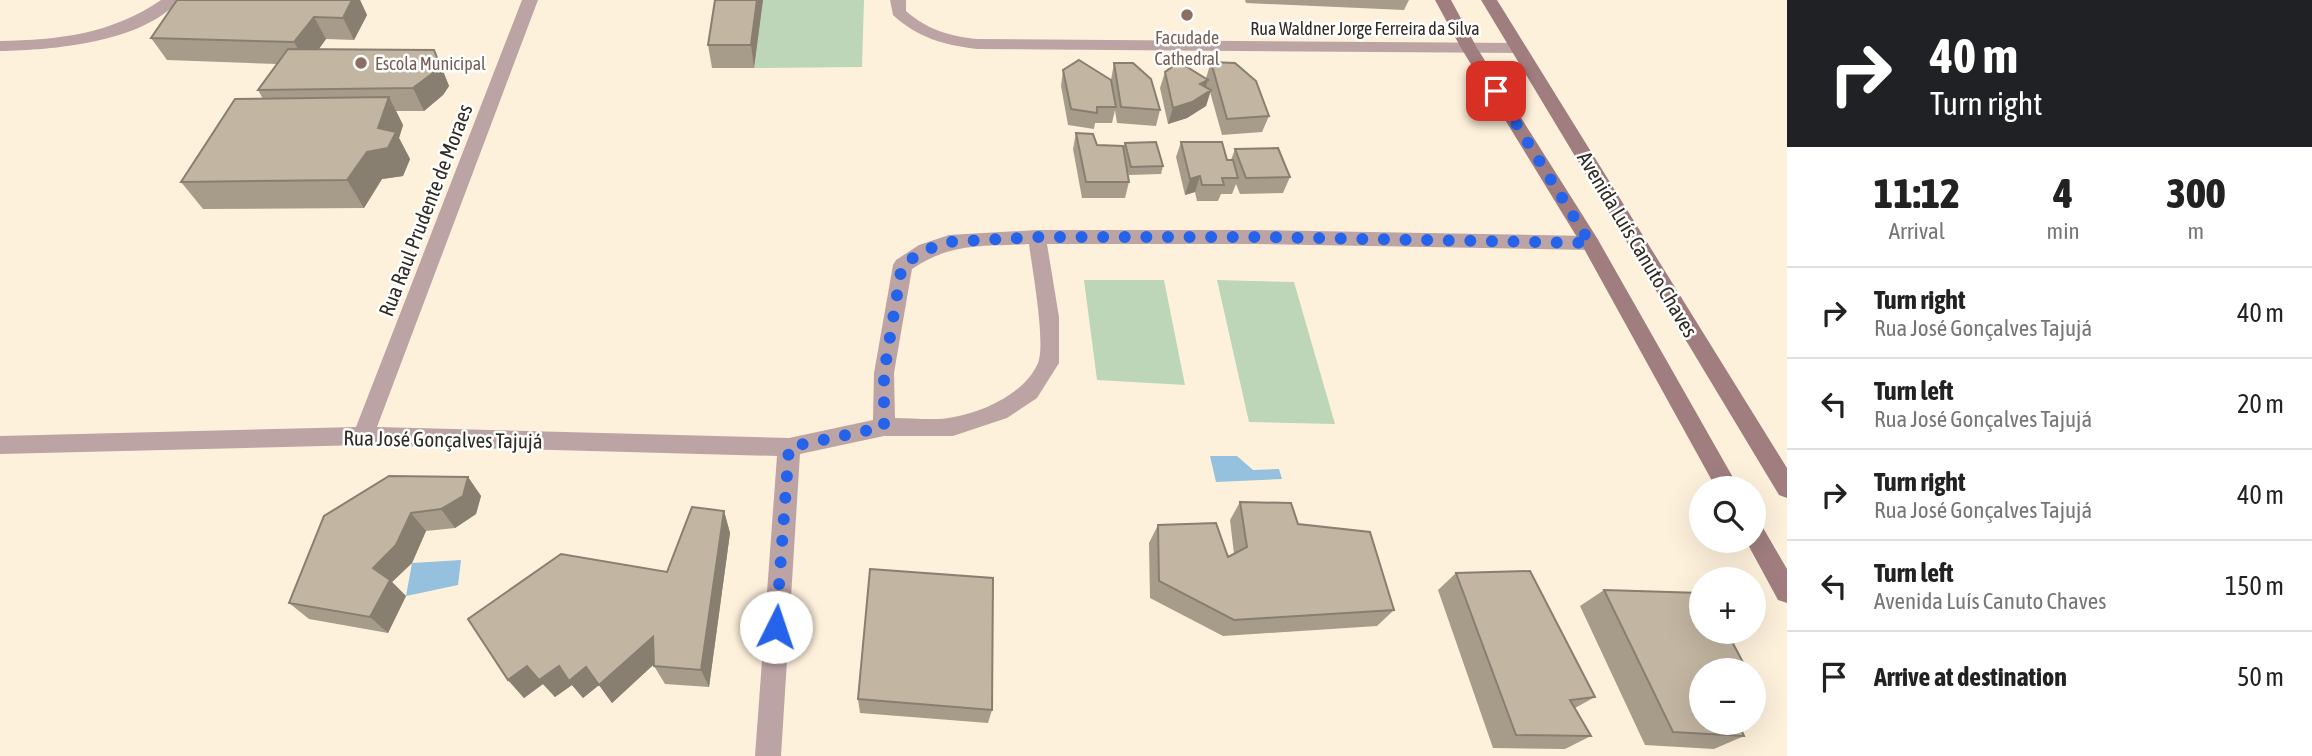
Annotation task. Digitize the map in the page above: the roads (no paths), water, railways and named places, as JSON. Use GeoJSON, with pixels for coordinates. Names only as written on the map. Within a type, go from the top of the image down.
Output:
{"type":"FeatureCollection","features":[{"type":"Feature","properties":{"kind":"street"},"geometry":{"type":"LineString","coordinates":[[0,46],[73,42],[134,24],[171,0]]}},
{"type":"Feature","properties":{"kind":"street","name":"Rua Raul Prudente de Moraes"},"geometry":{"type":"LineString","coordinates":[[363,436],[530,0]]}},
{"type":"Feature","properties":{"kind":"street","name":"Rua Waldner Jorge Ferreira da Silva"},"geometry":{"type":"LineString","coordinates":[[898,0],[898,12],[915,29],[938,39],[977,44],[1518,48]]}},
{"type":"Feature","properties":{"kind":"street","name":"Avenida Luís Canuto Chaves"},"geometry":{"type":"LineString","coordinates":[[1443,0],[1469,48],[1590,243],[1721,476]]}},
{"type":"Feature","properties":{"kind":"street","name":"Avenida Luís Canuto Chaves"},"geometry":{"type":"LineString","coordinates":[[1489,0],[1787,488]]}},
{"type":"Feature","properties":{"kind":"street"},"geometry":{"type":"LineString","coordinates":[[884,427],[884,373],[902,265],[926,250],[949,242],[1037,237],[1257,237],[1590,243]]}},
{"type":"Feature","properties":{"kind":"street","name":"Rua José Gonçalves Tajujá"},"geometry":{"type":"LineString","coordinates":[[0,444],[363,436],[789,447],[884,427],[953,428],[999,412],[1029,392],[1049,363],[1049,317],[1037,237]]}},
{"type":"Feature","properties":{"kind":"street"},"geometry":{"type":"LineString","coordinates":[[768,756],[789,447]]}},
{"type":"Feature","properties":{"kind":"street"},"geometry":{"type":"LineString","coordinates":[[1765,553],[1787,592]]}},
{"type":"Feature","properties":{"kind":"water"},"geometry":{"type":"Polygon","coordinates":[[[1210,456],[1237,456],[1253,470],[1279,469],[1282,479],[1216,482],[1210,456]]]}},
{"type":"Feature","properties":{"kind":"water"},"geometry":{"type":"Polygon","coordinates":[[[461,560],[458,585],[406,596],[412,563],[461,560]]]}},
{"type":"Feature","properties":{"kind":"place","name":"Facudade Cathedral"},"geometry":{"type":"Point","coordinates":[1187,15]}},
{"type":"Feature","properties":{"kind":"place","name":"Escola Municipal"},"geometry":{"type":"Point","coordinates":[361,63]}}]}
